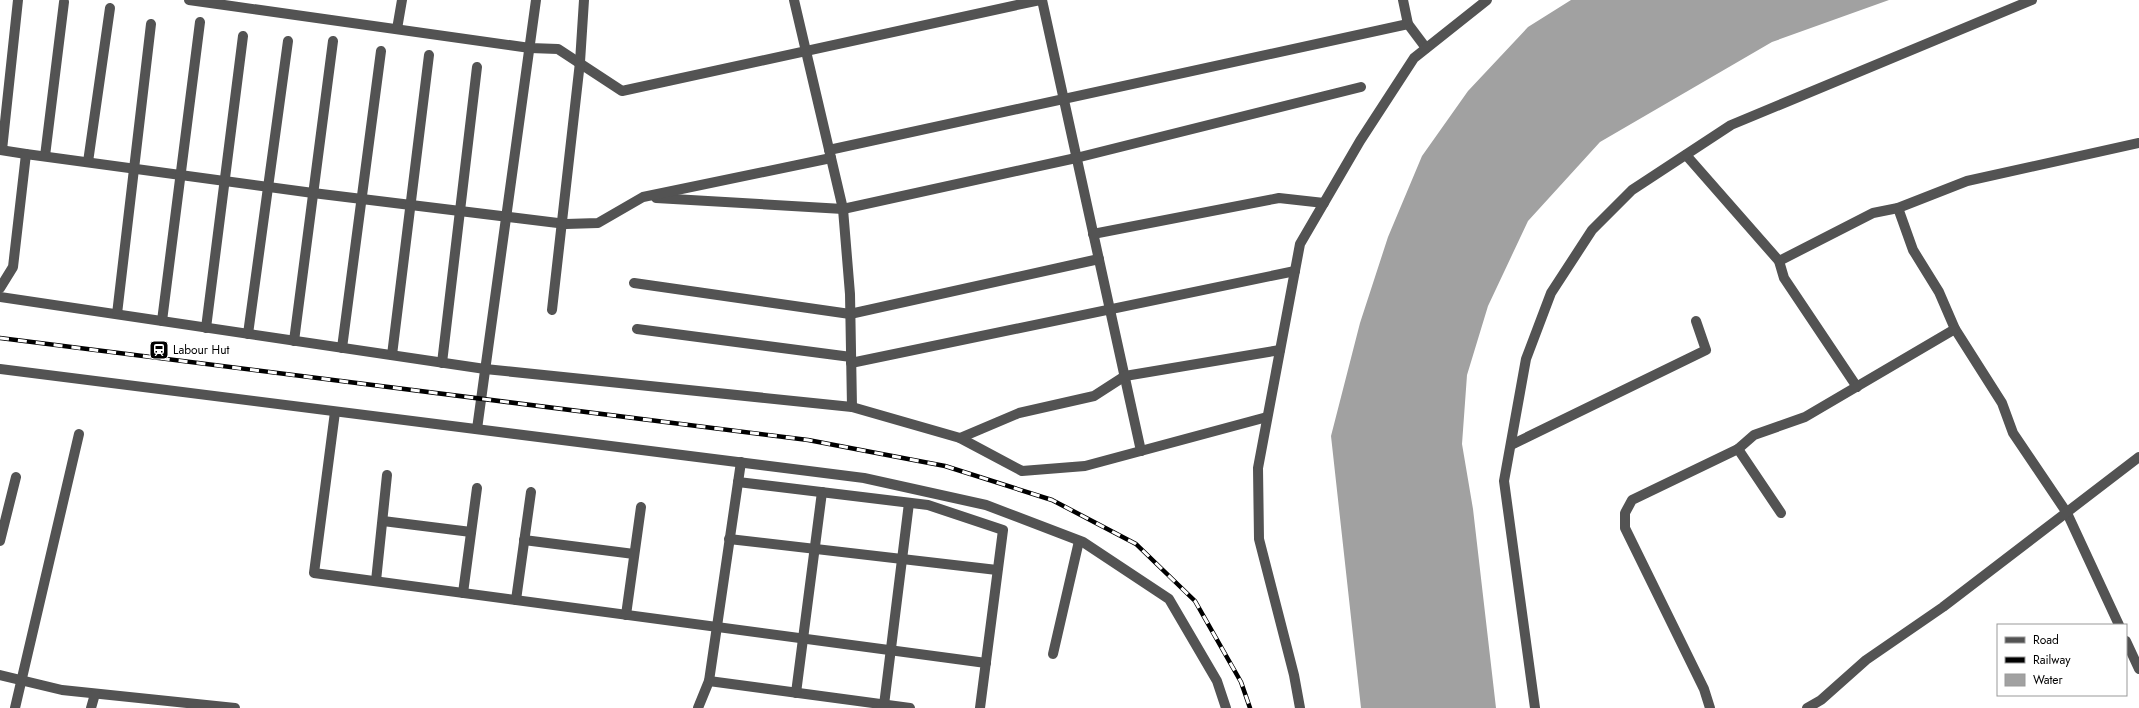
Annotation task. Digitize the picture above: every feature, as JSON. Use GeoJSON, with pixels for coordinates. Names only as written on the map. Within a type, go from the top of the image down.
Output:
{"type":"FeatureCollection","features":[{"type":"Feature","properties":{"kind":"street"},"geometry":{"type":"LineString","coordinates":[[18,0],[1,150],[313,193],[562,224],[598,223],[642,197],[1063,99],[1408,24]]}},
{"type":"Feature","properties":{"kind":"street"},"geometry":{"type":"LineString","coordinates":[[189,0],[530,48],[558,49],[580,62],[622,91],[1041,0],[1141,451]]}},
{"type":"Feature","properties":{"kind":"street"},"geometry":{"type":"LineString","coordinates":[[397,29],[402,0]]}},
{"type":"Feature","properties":{"kind":"street"},"geometry":{"type":"LineString","coordinates":[[477,429],[536,0]]}},
{"type":"Feature","properties":{"kind":"street"},"geometry":{"type":"LineString","coordinates":[[552,310],[580,62],[584,0]]}},
{"type":"Feature","properties":{"kind":"street"},"geometry":{"type":"LineString","coordinates":[[794,0],[843,209],[850,314],[852,407]]}},
{"type":"Feature","properties":{"kind":"street"},"geometry":{"type":"LineString","coordinates":[[1403,0],[1408,24],[1426,48]]}},
{"type":"Feature","properties":{"kind":"street"},"geometry":{"type":"LineString","coordinates":[[1300,708],[1294,675],[1259,540],[1258,468],[1300,244],[1360,141],[1414,58],[1487,0]]}},
{"type":"Feature","properties":{"kind":"street"},"geometry":{"type":"LineString","coordinates":[[1535,708],[1504,480],[1526,360],[1551,293],[1592,230],[1632,190],[1731,125],[2032,0]]}},
{"type":"Feature","properties":{"kind":"street"},"geometry":{"type":"LineString","coordinates":[[45,156],[64,2]]}},
{"type":"Feature","properties":{"kind":"street"},"geometry":{"type":"LineString","coordinates":[[88,162],[110,8]]}},
{"type":"Feature","properties":{"kind":"street"},"geometry":{"type":"LineString","coordinates":[[162,321],[200,22]]}},
{"type":"Feature","properties":{"kind":"street"},"geometry":{"type":"LineString","coordinates":[[117,314],[151,24]]}},
{"type":"Feature","properties":{"kind":"street"},"geometry":{"type":"LineString","coordinates":[[206,328],[243,36]]}},
{"type":"Feature","properties":{"kind":"street"},"geometry":{"type":"LineString","coordinates":[[248,334],[288,41]]}},
{"type":"Feature","properties":{"kind":"street"},"geometry":{"type":"LineString","coordinates":[[294,341],[333,42]]}},
{"type":"Feature","properties":{"kind":"street"},"geometry":{"type":"LineString","coordinates":[[342,348],[381,51]]}},
{"type":"Feature","properties":{"kind":"street"},"geometry":{"type":"LineString","coordinates":[[392,355],[430,55]]}},
{"type":"Feature","properties":{"kind":"street"},"geometry":{"type":"LineString","coordinates":[[442,363],[477,67]]}},
{"type":"Feature","properties":{"kind":"street"},"geometry":{"type":"LineString","coordinates":[[642,197],[843,209],[1076,158],[1361,87]]}},
{"type":"Feature","properties":{"kind":"street"},"geometry":{"type":"LineString","coordinates":[[1778,261],[1873,213],[1898,208],[1967,181],[2139,143]]}},
{"type":"Feature","properties":{"kind":"street"},"geometry":{"type":"LineString","coordinates":[[0,288],[13,266],[26,154]]}},
{"type":"Feature","properties":{"kind":"street"},"geometry":{"type":"LineString","coordinates":[[1686,155],[1778,261],[1784,278],[1857,387]]}},
{"type":"Feature","properties":{"kind":"street"},"geometry":{"type":"LineString","coordinates":[[1093,234],[1280,198],[1324,203]]}},
{"type":"Feature","properties":{"kind":"street"},"geometry":{"type":"LineString","coordinates":[[1898,208],[1913,250],[1939,292],[1955,329],[2002,403],[2013,433],[2067,513],[2119,624]]}},
{"type":"Feature","properties":{"kind":"street"},"geometry":{"type":"LineString","coordinates":[[634,283],[850,314],[1099,259]]}},
{"type":"Feature","properties":{"kind":"street"},"geometry":{"type":"LineString","coordinates":[[637,329],[851,360],[1110,310],[1295,271]]}},
{"type":"Feature","properties":{"kind":"street"},"geometry":{"type":"LineString","coordinates":[[0,297],[485,369],[852,407],[960,438],[1022,471],[1085,466],[1267,417]]}},
{"type":"Feature","properties":{"kind":"street"},"geometry":{"type":"LineString","coordinates":[[1511,445],[1706,350],[1696,321]]}},
{"type":"Feature","properties":{"kind":"street"},"geometry":{"type":"LineString","coordinates":[[1710,708],[1704,689],[1625,528],[1626,513],[1632,500],[1738,448],[1754,435],[1805,416],[1955,329]]}},
{"type":"Feature","properties":{"kind":"street"},"geometry":{"type":"LineString","coordinates":[[960,438],[1019,413],[1094,396],[1124,376],[1280,350]]}},
{"type":"Feature","properties":{"kind":"street"},"geometry":{"type":"LineString","coordinates":[[0,369],[864,478],[986,505],[1079,541],[1169,599],[1217,681],[1226,708]]}},
{"type":"Feature","properties":{"kind":"street"},"geometry":{"type":"LineString","coordinates":[[335,412],[314,573],[986,663]]}},
{"type":"Feature","properties":{"kind":"street"},"geometry":{"type":"LineString","coordinates":[[15,708],[79,434]]}},
{"type":"Feature","properties":{"kind":"street"},"geometry":{"type":"LineString","coordinates":[[1738,448],[1781,513]]}},
{"type":"Feature","properties":{"kind":"street"},"geometry":{"type":"LineString","coordinates":[[1808,708],[1821,700],[1866,660],[1943,607],[2139,457]]}},
{"type":"Feature","properties":{"kind":"street"},"geometry":{"type":"LineString","coordinates":[[698,708],[709,681],[741,462]]}},
{"type":"Feature","properties":{"kind":"street"},"geometry":{"type":"LineString","coordinates":[[376,581],[388,475]]}},
{"type":"Feature","properties":{"kind":"street"},"geometry":{"type":"LineString","coordinates":[[0,541],[16,477]]}},
{"type":"Feature","properties":{"kind":"street"},"geometry":{"type":"LineString","coordinates":[[738,482],[928,505],[1003,530],[980,708]]}},
{"type":"Feature","properties":{"kind":"street"},"geometry":{"type":"LineString","coordinates":[[463,593],[477,488]]}},
{"type":"Feature","properties":{"kind":"street"},"geometry":{"type":"LineString","coordinates":[[516,600],[531,492]]}},
{"type":"Feature","properties":{"kind":"street"},"geometry":{"type":"LineString","coordinates":[[796,693],[822,492]]}},
{"type":"Feature","properties":{"kind":"street"},"geometry":{"type":"LineString","coordinates":[[883,706],[909,503]]}},
{"type":"Feature","properties":{"kind":"street"},"geometry":{"type":"LineString","coordinates":[[626,615],[641,507]]}},
{"type":"Feature","properties":{"kind":"street"},"geometry":{"type":"LineString","coordinates":[[383,521],[471,532]]}},
{"type":"Feature","properties":{"kind":"street"},"geometry":{"type":"LineString","coordinates":[[729,539],[998,570]]}},
{"type":"Feature","properties":{"kind":"street"},"geometry":{"type":"LineString","coordinates":[[524,540],[634,554]]}},
{"type":"Feature","properties":{"kind":"street"},"geometry":{"type":"LineString","coordinates":[[1053,654],[1079,541]]}},
{"type":"Feature","properties":{"kind":"street"},"geometry":{"type":"LineString","coordinates":[[2127,643],[2139,669]]}},
{"type":"Feature","properties":{"kind":"street"},"geometry":{"type":"LineString","coordinates":[[0,675],[62,690],[95,694],[143,703],[235,708]]}},
{"type":"Feature","properties":{"kind":"street"},"geometry":{"type":"LineString","coordinates":[[709,681],[883,706],[910,708]]}},
{"type":"Feature","properties":{"kind":"street"},"geometry":{"type":"LineString","coordinates":[[90,708],[95,694]]}},
{"type":"Feature","properties":{"kind":"water"},"geometry":{"type":"Polygon","coordinates":[[[1571,0],[1889,0],[1772,42],[1600,142],[1528,221],[1488,306],[1467,375],[1462,444],[1473,509],[1496,708],[1361,708],[1331,436],[1360,323],[1388,237],[1422,156],[1468,91],[1528,27],[1571,0]]]}},
{"type":"Feature","properties":{"kind":"railway"},"geometry":{"type":"LineString","coordinates":[[0,338],[808,440],[945,466],[1052,500],[1136,544],[1195,601],[1241,682],[1250,708]]}},
{"type":"Feature","properties":{"kind":"place","name":"Labour Hut"},"geometry":{"type":"Point","coordinates":[159,350]}}]}
